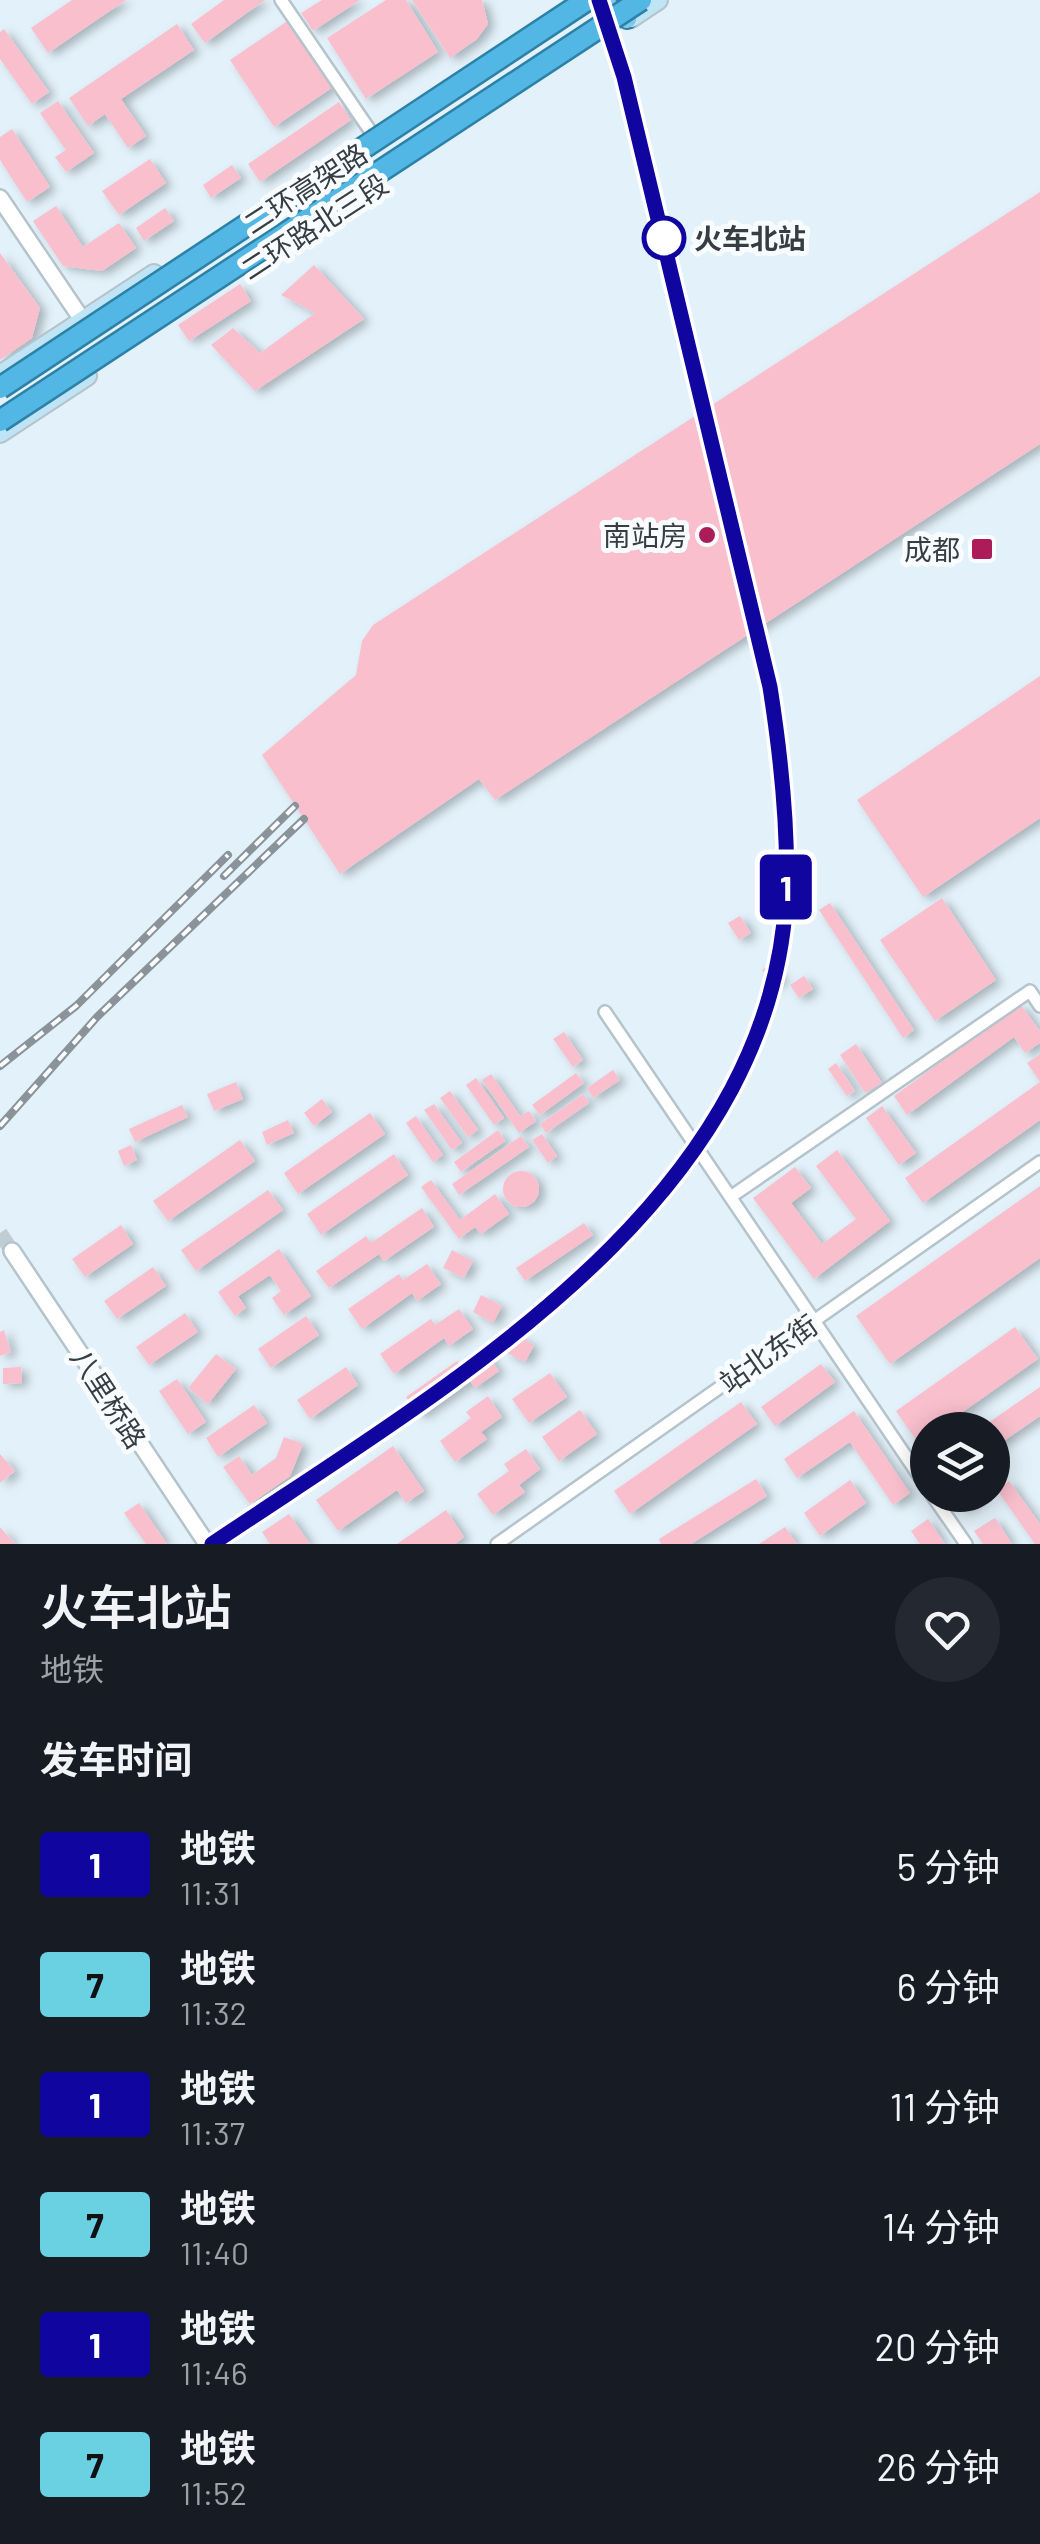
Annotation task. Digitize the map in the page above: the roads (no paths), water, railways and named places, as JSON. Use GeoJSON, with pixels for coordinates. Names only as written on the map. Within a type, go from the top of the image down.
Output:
{"type":"FeatureCollection","features":[{"type":"Feature","properties":{"kind":"highway","name":"二环高架路"},"geometry":{"type":"LineString","coordinates":[[0,388],[587,0]]}},
{"type":"Feature","properties":{"kind":"highway","name":"二环高架路"},"geometry":{"type":"LineString","coordinates":[[0,421],[641,0]]}},
{"type":"Feature","properties":{"kind":"main road","name":"二环路北三段"},"geometry":{"type":"LineString","coordinates":[[0,375],[573,0]]}},
{"type":"Feature","properties":{"kind":"main road"},"geometry":{"type":"LineString","coordinates":[[599,0],[628,20]]}},
{"type":"Feature","properties":{"kind":"main road"},"geometry":{"type":"LineString","coordinates":[[621,0],[628,20]]}},
{"type":"Feature","properties":{"kind":"main road","name":"二环路北三段"},"geometry":{"type":"LineString","coordinates":[[0,433],[658,0]]}},
{"type":"Feature","properties":{"kind":"street"},"geometry":{"type":"LineString","coordinates":[[281,0],[370,132]]}},
{"type":"Feature","properties":{"kind":"street"},"geometry":{"type":"LineString","coordinates":[[0,198],[82,321]]}},
{"type":"Feature","properties":{"kind":"street"},"geometry":{"type":"LineString","coordinates":[[732,1196],[1030,991],[1040,1006]]}},
{"type":"Feature","properties":{"kind":"street"},"geometry":{"type":"LineString","coordinates":[[605,1012],[910,1463]]}},
{"type":"Feature","properties":{"kind":"street","name":"站北东街"},"geometry":{"type":"LineString","coordinates":[[497,1544],[1040,1162]]}},
{"type":"Feature","properties":{"kind":"street","name":"八里桥路"},"geometry":{"type":"LineString","coordinates":[[12,1251],[207,1544]]}},
{"type":"Feature","properties":{"kind":"street"},"geometry":{"type":"LineString","coordinates":[[944,1512],[966,1544]]}},
{"type":"Feature","properties":{"kind":"tunnel"},"geometry":{"type":"LineString","coordinates":[[0,1233],[12,1251]]}},
{"type":"Feature","properties":{"kind":"railway"},"geometry":{"type":"LineString","coordinates":[[224,876],[295,806]]}},
{"type":"Feature","properties":{"kind":"railway"},"geometry":{"type":"LineString","coordinates":[[0,1126],[97,1017],[304,819]]}},
{"type":"Feature","properties":{"kind":"railway"},"geometry":{"type":"LineString","coordinates":[[0,1066],[76,1006],[228,855]]}},
{"type":"Feature","properties":{"kind":"metro line","name":"1"},"geometry":{"type":"LineString","coordinates":[[212,1544],[423,1400],[604,1258],[682,1170],[739,1076],[771,986],[786,901],[786,848],[782,772],[770,687],[624,77],[599,0]]}},
{"type":"Feature","properties":{"kind":"place","name":"火车北站"},"geometry":{"type":"Point","coordinates":[664,238]}},
{"type":"Feature","properties":{"kind":"place","name":"南站房"},"geometry":{"type":"Point","coordinates":[707,535]}},
{"type":"Feature","properties":{"kind":"place","name":"成都"},"geometry":{"type":"Point","coordinates":[982,549]}}]}
